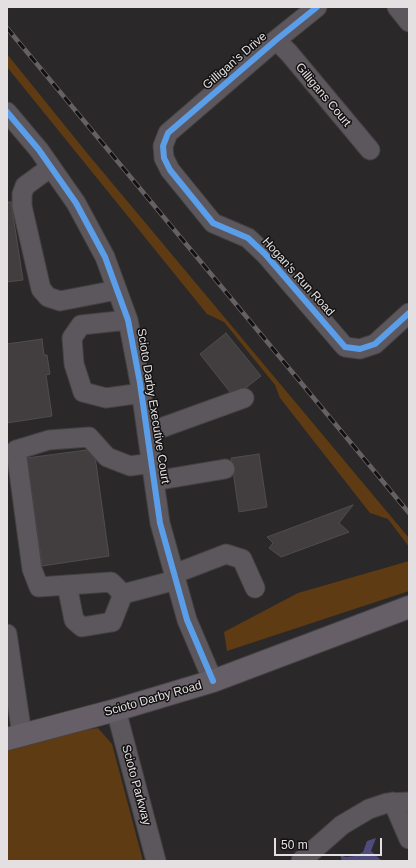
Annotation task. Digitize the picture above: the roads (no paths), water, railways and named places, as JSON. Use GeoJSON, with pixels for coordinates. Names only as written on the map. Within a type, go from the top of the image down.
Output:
{"type":"FeatureCollection","features":[{"type":"Feature","properties":{"kind":"main road","name":"Scioto Darby Road"},"geometry":{"type":"LineString","coordinates":[[15,737],[116,710],[212,681],[409,607]]}},
{"type":"Feature","properties":{"kind":"street","name":"Gilligan's Drive"},"geometry":{"type":"LineString","coordinates":[[168,133],[276,40],[317,7]]}},
{"type":"Feature","properties":{"kind":"street"},"geometry":{"type":"LineString","coordinates":[[397,7],[409,22]]}},
{"type":"Feature","properties":{"kind":"street","name":"Gilligans Court"},"geometry":{"type":"LineString","coordinates":[[276,40],[289,53],[370,150]]}},
{"type":"Feature","properties":{"kind":"street","name":"Scioto Darby Executive Court"},"geometry":{"type":"LineString","coordinates":[[7,112],[39,150],[76,203],[105,257],[128,320],[142,393],[160,523],[187,620],[212,681]]}},
{"type":"Feature","properties":{"kind":"street","name":"Hogan's Run Road"},"geometry":{"type":"LineString","coordinates":[[168,133],[163,146],[164,158],[170,170],[201,210],[212,223],[248,238],[265,254],[346,347],[360,349],[375,344],[409,313]]}},
{"type":"Feature","properties":{"kind":"street"},"geometry":{"type":"LineString","coordinates":[[51,167],[25,186],[22,194],[22,206],[41,289],[48,297],[60,301],[117,290]]}},
{"type":"Feature","properties":{"kind":"street"},"geometry":{"type":"LineString","coordinates":[[128,320],[81,325],[72,338],[74,364],[83,392],[106,398],[142,393]]}},
{"type":"Feature","properties":{"kind":"street"},"geometry":{"type":"LineString","coordinates":[[147,433],[244,398]]}},
{"type":"Feature","properties":{"kind":"street"},"geometry":{"type":"LineString","coordinates":[[123,594],[111,582],[39,587],[32,569],[16,450],[50,440],[89,437],[107,457],[130,466],[153,472],[225,469]]}},
{"type":"Feature","properties":{"kind":"street"},"geometry":{"type":"LineString","coordinates":[[123,594],[175,577],[226,554],[242,559],[255,588]]}},
{"type":"Feature","properties":{"kind":"street"},"geometry":{"type":"LineString","coordinates":[[67,585],[74,620],[82,627],[112,622],[123,594]]}},
{"type":"Feature","properties":{"kind":"street"},"geometry":{"type":"LineString","coordinates":[[7,634],[15,737]]}},
{"type":"Feature","properties":{"kind":"street","name":"Scioto Parkway"},"geometry":{"type":"LineString","coordinates":[[116,710],[135,777],[156,861]]}},
{"type":"Feature","properties":{"kind":"street"},"geometry":{"type":"LineString","coordinates":[[302,861],[342,825],[369,809],[387,803],[401,802],[409,839]]}},
{"type":"Feature","properties":{"kind":"railway"},"geometry":{"type":"LineString","coordinates":[[7,28],[409,513]]}}]}
